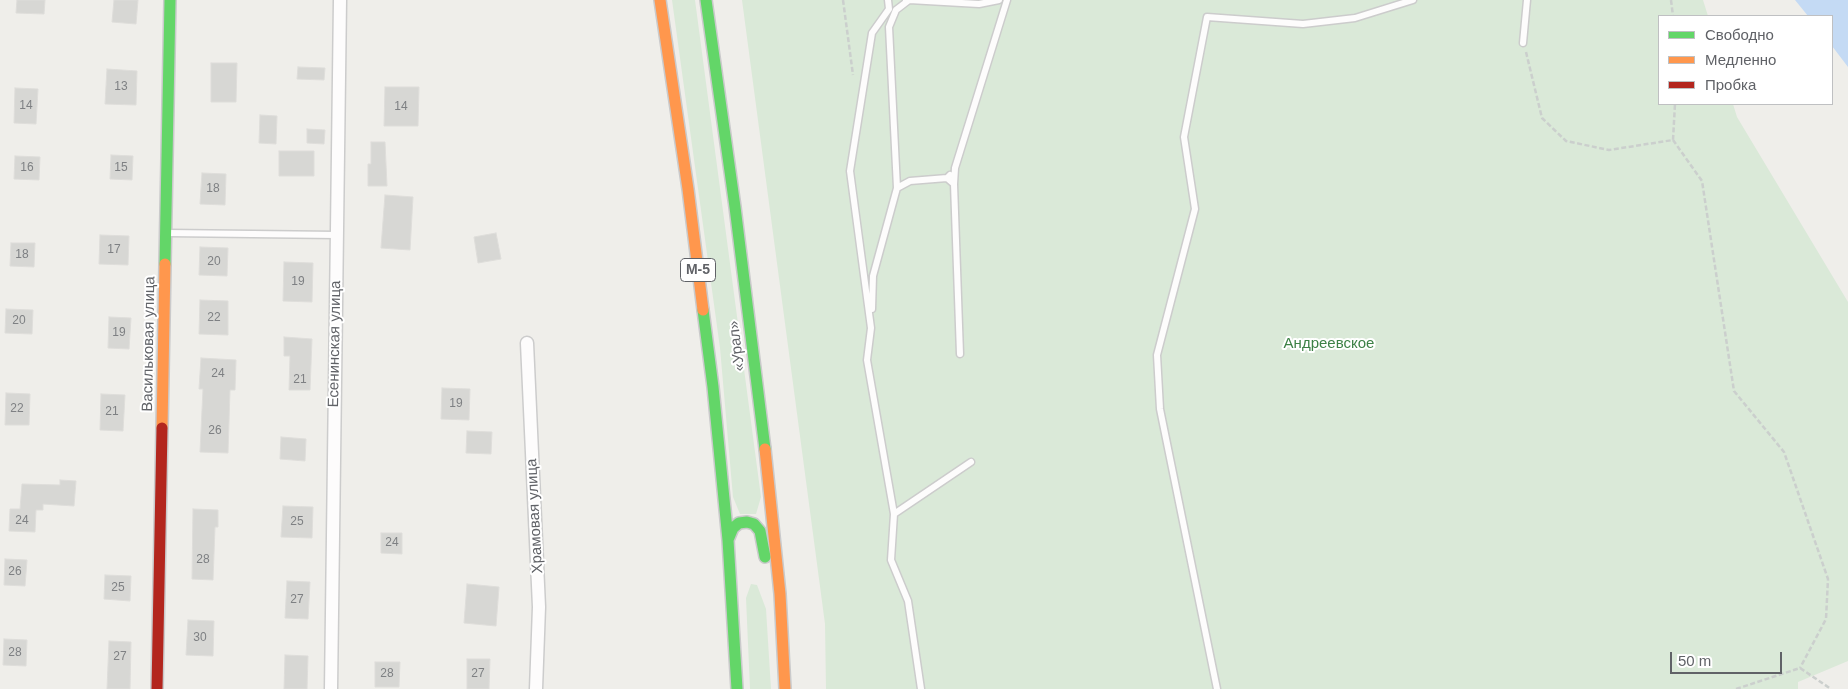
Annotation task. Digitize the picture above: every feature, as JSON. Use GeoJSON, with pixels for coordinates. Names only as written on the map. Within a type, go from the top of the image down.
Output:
{"type":"FeatureCollection","features":[{"type":"Feature","properties":{"kind":"main road","name":"Васильковая улица"},"geometry":{"type":"LineString","coordinates":[[157,689],[170,0]]}},
{"type":"Feature","properties":{"kind":"main road","name":"«Урал»"},"geometry":{"type":"LineString","coordinates":[[660,0],[713,387],[728,540],[737,689]]}},
{"type":"Feature","properties":{"kind":"main road","name":"«Урал»"},"geometry":{"type":"LineString","coordinates":[[706,0],[735,207],[767,474],[780,594],[785,689]]}},
{"type":"Feature","properties":{"kind":"main road"},"geometry":{"type":"LineString","coordinates":[[728,540],[733,528],[739,523],[747,522],[754,524],[760,531],[766,568]]}},
{"type":"Feature","properties":{"kind":"main road"},"geometry":{"type":"LineString","coordinates":[[770,624],[774,671],[777,685],[780,689]]}},
{"type":"Feature","properties":{"kind":"street","name":"Есенинская улица"},"geometry":{"type":"LineString","coordinates":[[330,689],[340,0]]}},
{"type":"Feature","properties":{"kind":"street","name":"Храмовая улица"},"geometry":{"type":"LineString","coordinates":[[526,343],[539,608],[536,689]]}},
{"type":"Feature","properties":{"kind":"lane"},"geometry":{"type":"LineString","coordinates":[[888,0],[889,9]]}},
{"type":"Feature","properties":{"kind":"lane"},"geometry":{"type":"LineString","coordinates":[[909,0],[896,10],[889,27],[897,188],[872,276],[871,328],[867,360],[894,514],[891,560],[908,601],[921,689]]}},
{"type":"Feature","properties":{"kind":"lane"},"geometry":{"type":"LineString","coordinates":[[871,328],[850,171],[872,33],[889,9],[909,0],[979,4],[998,0]]}},
{"type":"Feature","properties":{"kind":"lane"},"geometry":{"type":"LineString","coordinates":[[960,354],[955,168],[1007,0]]}},
{"type":"Feature","properties":{"kind":"lane"},"geometry":{"type":"LineString","coordinates":[[1217,689],[1160,409],[1157,355],[1195,209],[1184,136],[1207,17],[1303,24],[1355,18],[1413,0]]}},
{"type":"Feature","properties":{"kind":"lane"},"geometry":{"type":"LineString","coordinates":[[1523,43],[1527,0]]}},
{"type":"Feature","properties":{"kind":"lane"},"geometry":{"type":"LineString","coordinates":[[947,178],[955,168]]}},
{"type":"Feature","properties":{"kind":"lane"},"geometry":{"type":"LineString","coordinates":[[897,188],[910,181],[947,178],[954,184]]}},
{"type":"Feature","properties":{"kind":"lane"},"geometry":{"type":"LineString","coordinates":[[166,233],[337,235]]}},
{"type":"Feature","properties":{"kind":"lane"},"geometry":{"type":"LineString","coordinates":[[894,514],[971,462]]}},
{"type":"Feature","properties":{"kind":"path"},"geometry":{"type":"LineString","coordinates":[[843,0],[853,79]]}},
{"type":"Feature","properties":{"kind":"path"},"geometry":{"type":"LineString","coordinates":[[1671,0],[1673,15]]}},
{"type":"Feature","properties":{"kind":"path"},"geometry":{"type":"LineString","coordinates":[[1523,43],[1542,118],[1566,141],[1609,150],[1673,140]]}},
{"type":"Feature","properties":{"kind":"path"},"geometry":{"type":"LineString","coordinates":[[1675,105],[1673,140],[1702,180],[1734,390],[1784,452],[1828,579],[1826,619],[1800,668],[1736,689]]}},
{"type":"Feature","properties":{"kind":"path"},"geometry":{"type":"LineString","coordinates":[[1800,668],[1831,689]]}},
{"type":"Feature","properties":{"kind":"green space"},"geometry":{"type":"Polygon","coordinates":[[[672,0],[695,0],[761,497],[756,514],[740,514],[733,497],[720,348],[672,0]]]}},
{"type":"Feature","properties":{"kind":"green space","name":"Андреевское"},"geometry":{"type":"Polygon","coordinates":[[[742,0],[1703,0],[1708,15],[1658,15],[1658,105],[1733,105],[1737,117],[1848,302],[1848,661],[1798,682],[1798,689],[826,689],[825,624],[742,0]]]}},
{"type":"Feature","properties":{"kind":"green space"},"geometry":{"type":"Polygon","coordinates":[[[751,584],[757,585],[766,609],[771,689],[750,689],[746,598],[751,584]]]}},
{"type":"Feature","properties":{"kind":"water"},"geometry":{"type":"Polygon","coordinates":[[[1795,0],[1848,0],[1848,67],[1833,47],[1833,15],[1807,15],[1795,0]]]}},
{"type":"Feature","properties":{"kind":"building"},"geometry":{"type":"Polygon","coordinates":[[[17,0],[45,0],[44,14],[16,13],[17,0]]]}},
{"type":"Feature","properties":{"kind":"building"},"geometry":{"type":"Polygon","coordinates":[[[114,0],[138,0],[136,24],[112,22],[114,0]]]}},
{"type":"Feature","properties":{"kind":"building"},"geometry":{"type":"Polygon","coordinates":[[[211,63],[237,63],[236,102],[211,102],[211,63]]]}},
{"type":"Feature","properties":{"kind":"building"},"geometry":{"type":"Polygon","coordinates":[[[298,67],[325,68],[324,80],[297,79],[298,67]]]}},
{"type":"Feature","properties":{"kind":"building"},"geometry":{"type":"Polygon","coordinates":[[[107,69],[137,71],[136,105],[105,104],[107,69]]]}},
{"type":"Feature","properties":{"kind":"building"},"geometry":{"type":"Polygon","coordinates":[[[385,87],[419,87],[418,126],[384,126],[385,87]]]}},
{"type":"Feature","properties":{"kind":"building"},"geometry":{"type":"Polygon","coordinates":[[[15,88],[38,89],[36,124],[14,123],[15,88]]]}},
{"type":"Feature","properties":{"kind":"building"},"geometry":{"type":"Polygon","coordinates":[[[260,115],[277,116],[276,144],[259,143],[260,115]]]}},
{"type":"Feature","properties":{"kind":"building"},"geometry":{"type":"Polygon","coordinates":[[[307,129],[325,130],[324,144],[307,143],[307,129]]]}},
{"type":"Feature","properties":{"kind":"building"},"geometry":{"type":"Polygon","coordinates":[[[371,142],[385,142],[387,186],[368,186],[371,142]]]}},
{"type":"Feature","properties":{"kind":"building"},"geometry":{"type":"Polygon","coordinates":[[[279,151],[314,151],[314,176],[279,176],[279,151]]]}},
{"type":"Feature","properties":{"kind":"building"},"geometry":{"type":"Polygon","coordinates":[[[111,155],[133,156],[132,180],[110,179],[111,155]]]}},
{"type":"Feature","properties":{"kind":"building"},"geometry":{"type":"Polygon","coordinates":[[[15,156],[40,157],[39,180],[14,179],[15,156]]]}},
{"type":"Feature","properties":{"kind":"building"},"geometry":{"type":"Polygon","coordinates":[[[202,173],[226,174],[225,205],[200,204],[202,173]]]}},
{"type":"Feature","properties":{"kind":"building"},"geometry":{"type":"Polygon","coordinates":[[[385,195],[413,197],[410,250],[381,248],[385,195]]]}},
{"type":"Feature","properties":{"kind":"building"},"geometry":{"type":"Polygon","coordinates":[[[496,233],[501,259],[478,263],[474,237],[496,233]]]}},
{"type":"Feature","properties":{"kind":"building"},"geometry":{"type":"Polygon","coordinates":[[[100,235],[129,236],[128,265],[99,264],[100,235]]]}},
{"type":"Feature","properties":{"kind":"building"},"geometry":{"type":"Polygon","coordinates":[[[11,243],[35,243],[34,267],[10,266],[11,243]]]}},
{"type":"Feature","properties":{"kind":"building"},"geometry":{"type":"Polygon","coordinates":[[[200,247],[228,248],[227,276],[199,275],[200,247]]]}},
{"type":"Feature","properties":{"kind":"building"},"geometry":{"type":"Polygon","coordinates":[[[284,262],[313,263],[312,302],[283,301],[284,262]]]}},
{"type":"Feature","properties":{"kind":"building"},"geometry":{"type":"Polygon","coordinates":[[[200,300],[228,301],[228,335],[199,334],[200,300]]]}},
{"type":"Feature","properties":{"kind":"building"},"geometry":{"type":"Polygon","coordinates":[[[6,309],[33,310],[32,334],[5,333],[6,309]]]}},
{"type":"Feature","properties":{"kind":"building"},"geometry":{"type":"Polygon","coordinates":[[[109,317],[131,318],[129,349],[108,348],[109,317]]]}},
{"type":"Feature","properties":{"kind":"building"},"geometry":{"type":"Polygon","coordinates":[[[284,337],[312,339],[310,390],[289,390],[290,356],[284,356],[284,337]]]}},
{"type":"Feature","properties":{"kind":"building"},"geometry":{"type":"Polygon","coordinates":[[[201,358],[236,360],[235,390],[230,390],[228,453],[200,452],[203,389],[199,389],[201,358]]]}},
{"type":"Feature","properties":{"kind":"building"},"geometry":{"type":"Polygon","coordinates":[[[442,388],[470,389],[469,420],[441,419],[442,388]]]}},
{"type":"Feature","properties":{"kind":"building"},"geometry":{"type":"Polygon","coordinates":[[[6,393],[30,394],[29,425],[5,425],[6,393]]]}},
{"type":"Feature","properties":{"kind":"building"},"geometry":{"type":"Polygon","coordinates":[[[101,394],[125,395],[123,431],[100,430],[101,394]]]}},
{"type":"Feature","properties":{"kind":"building"},"geometry":{"type":"Polygon","coordinates":[[[467,431],[492,432],[491,454],[466,453],[467,431]]]}},
{"type":"Feature","properties":{"kind":"building"},"geometry":{"type":"Polygon","coordinates":[[[281,437],[306,439],[305,461],[280,459],[281,437]]]}},
{"type":"Feature","properties":{"kind":"building"},"geometry":{"type":"Polygon","coordinates":[[[60,480],[76,481],[74,506],[43,504],[43,510],[36,510],[35,532],[9,531],[10,509],[20,509],[22,484],[60,485],[60,480]]]}},
{"type":"Feature","properties":{"kind":"building"},"geometry":{"type":"Polygon","coordinates":[[[283,506],[313,507],[312,538],[281,537],[283,506]]]}},
{"type":"Feature","properties":{"kind":"building"},"geometry":{"type":"Polygon","coordinates":[[[193,509],[218,510],[218,527],[215,527],[213,580],[192,579],[193,509]]]}},
{"type":"Feature","properties":{"kind":"building"},"geometry":{"type":"Polygon","coordinates":[[[381,533],[402,533],[402,554],[381,553],[381,533]]]}},
{"type":"Feature","properties":{"kind":"building"},"geometry":{"type":"Polygon","coordinates":[[[5,559],[27,560],[25,586],[4,585],[5,559]]]}},
{"type":"Feature","properties":{"kind":"building"},"geometry":{"type":"Polygon","coordinates":[[[105,575],[131,576],[130,601],[104,599],[105,575]]]}},
{"type":"Feature","properties":{"kind":"building"},"geometry":{"type":"Polygon","coordinates":[[[287,581],[310,582],[308,619],[285,618],[287,581]]]}},
{"type":"Feature","properties":{"kind":"building"},"geometry":{"type":"Polygon","coordinates":[[[467,584],[499,587],[496,626],[464,623],[467,584]]]}},
{"type":"Feature","properties":{"kind":"building"},"geometry":{"type":"Polygon","coordinates":[[[188,620],[214,621],[213,656],[186,655],[188,620]]]}},
{"type":"Feature","properties":{"kind":"building"},"geometry":{"type":"Polygon","coordinates":[[[4,639],[27,640],[26,666],[3,665],[4,639]]]}},
{"type":"Feature","properties":{"kind":"building"},"geometry":{"type":"Polygon","coordinates":[[[109,641],[131,642],[130,689],[107,689],[109,641]]]}},
{"type":"Feature","properties":{"kind":"building"},"geometry":{"type":"Polygon","coordinates":[[[285,655],[308,656],[307,689],[284,689],[285,655]]]}},
{"type":"Feature","properties":{"kind":"building"},"geometry":{"type":"Polygon","coordinates":[[[467,659],[490,659],[489,689],[467,689],[467,659]]]}},
{"type":"Feature","properties":{"kind":"building"},"geometry":{"type":"Polygon","coordinates":[[[375,662],[400,662],[399,687],[375,687],[375,662]]]}},
{"type":"Feature","properties":{"kind":"traffic: fast"},"geometry":{"type":"LineString","coordinates":[[165,264],[170,0]]}},
{"type":"Feature","properties":{"kind":"traffic: fast"},"geometry":{"type":"LineString","coordinates":[[706,0],[735,207],[765,449]]}},
{"type":"Feature","properties":{"kind":"traffic: fast"},"geometry":{"type":"LineString","coordinates":[[703,310],[713,387],[728,540],[737,689]]}},
{"type":"Feature","properties":{"kind":"traffic: fast"},"geometry":{"type":"LineString","coordinates":[[728,540],[733,528],[739,523],[747,522],[754,524],[760,531],[765,557]]}},
{"type":"Feature","properties":{"kind":"traffic: slow"},"geometry":{"type":"LineString","coordinates":[[660,0],[688,189],[703,310]]}},
{"type":"Feature","properties":{"kind":"traffic: slow"},"geometry":{"type":"LineString","coordinates":[[162,428],[165,264]]}},
{"type":"Feature","properties":{"kind":"traffic: slow"},"geometry":{"type":"LineString","coordinates":[[765,449],[780,594],[785,689]]}},
{"type":"Feature","properties":{"kind":"traffic: jam"},"geometry":{"type":"LineString","coordinates":[[157,689],[162,428]]}}]}
